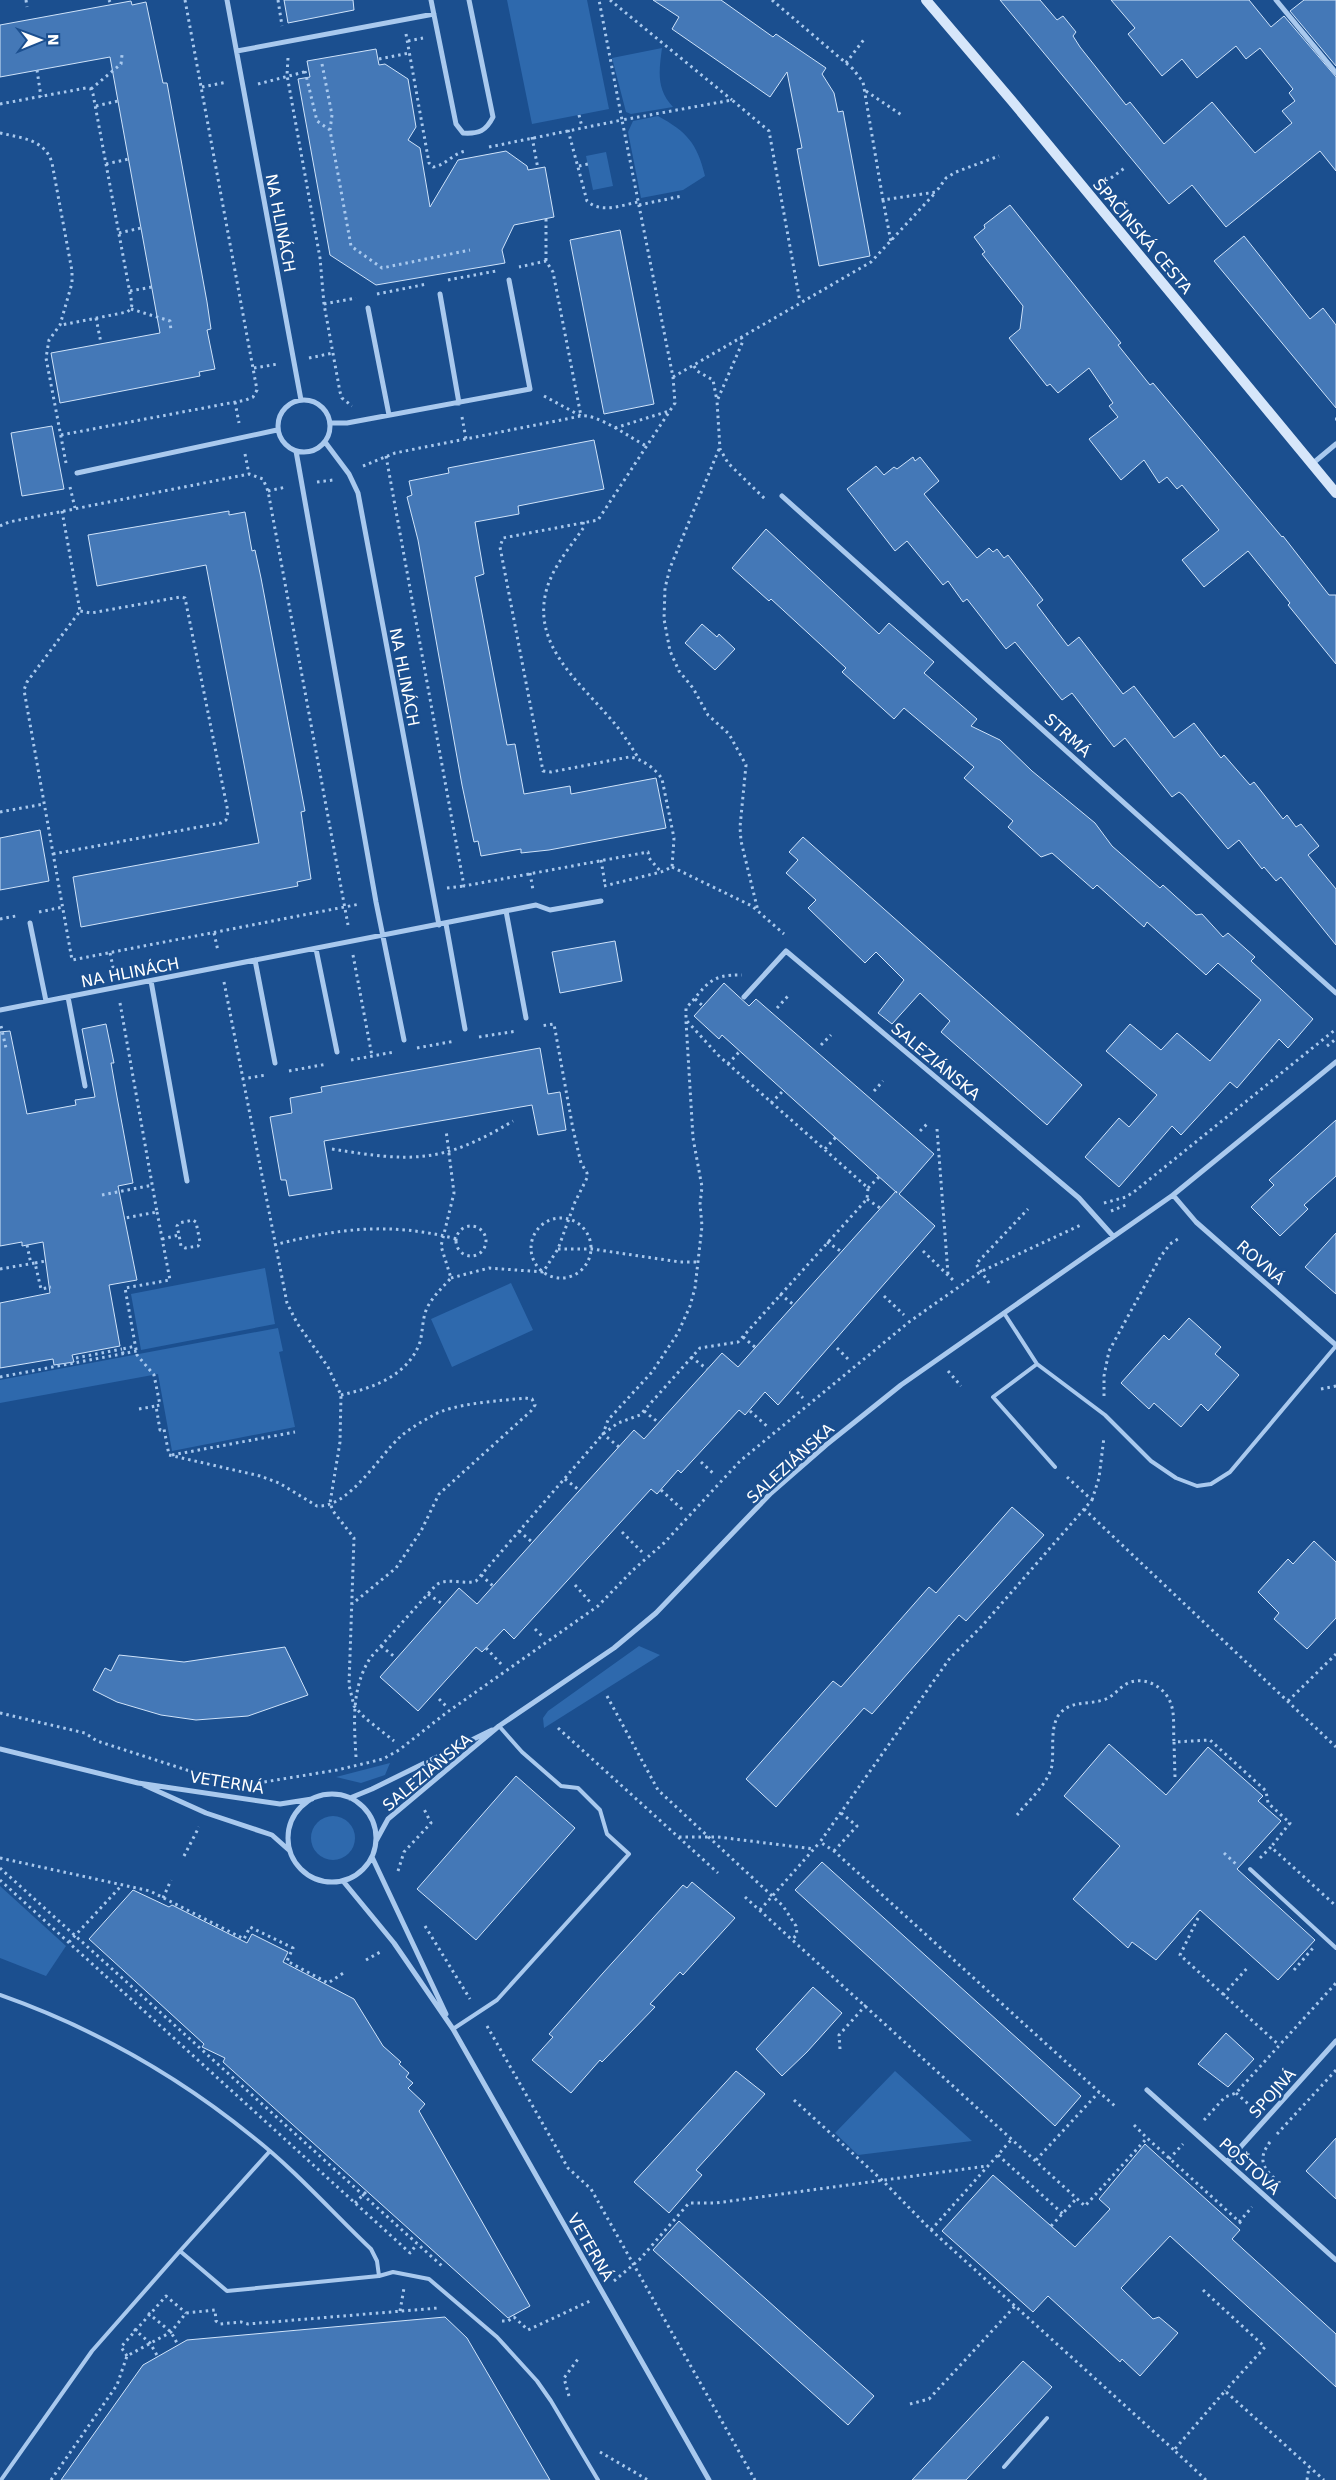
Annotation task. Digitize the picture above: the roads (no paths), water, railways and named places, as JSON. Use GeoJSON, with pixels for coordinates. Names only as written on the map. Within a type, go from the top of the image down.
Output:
{"type":"FeatureCollection","features":[{"type":"Feature","properties":{"kind":"street","name":"NA HLINÁCH"},"geometry":{"type":"LineString","coordinates":[[227,0],[301,400]]}},
{"type":"Feature","properties":{"kind":"street"},"geometry":{"type":"LineString","coordinates":[[432,0],[456,124],[464,133],[477,134],[488,128],[493,117],[470,0]]}},
{"type":"Feature","properties":{"kind":"street","name":"ŠPAČINSKÁ CESTA"},"geometry":{"type":"LineString","coordinates":[[926,0],[1012,101],[1336,493]]}},
{"type":"Feature","properties":{"kind":"street"},"geometry":{"type":"LineString","coordinates":[[1276,0],[1336,73]]}},
{"type":"Feature","properties":{"kind":"street"},"geometry":{"type":"LineString","coordinates":[[236,51],[434,14]]}},
{"type":"Feature","properties":{"kind":"street"},"geometry":{"type":"LineString","coordinates":[[330,423],[389,415],[530,389],[509,280]]}},
{"type":"Feature","properties":{"kind":"street"},"geometry":{"type":"LineString","coordinates":[[440,294],[459,403]]}},
{"type":"Feature","properties":{"kind":"street"},"geometry":{"type":"LineString","coordinates":[[368,308],[389,415]]}},
{"type":"Feature","properties":{"kind":"street"},"geometry":{"type":"LineString","coordinates":[[301,400],[318,404],[326,411],[330,423],[330,432],[325,442],[312,451],[296,451],[287,447],[277,430],[282,411],[290,404],[301,400]]}},
{"type":"Feature","properties":{"kind":"street"},"geometry":{"type":"LineString","coordinates":[[77,473],[277,430]]}},
{"type":"Feature","properties":{"kind":"street","name":"NA HLINÁCH"},"geometry":{"type":"LineString","coordinates":[[325,442],[349,474],[358,493],[438,925]]}},
{"type":"Feature","properties":{"kind":"street"},"geometry":{"type":"LineString","coordinates":[[1312,464],[1336,444]]}},
{"type":"Feature","properties":{"kind":"street"},"geometry":{"type":"LineString","coordinates":[[296,451],[383,936],[404,1040]]}},
{"type":"Feature","properties":{"kind":"street","name":"STRMÁ"},"geometry":{"type":"LineString","coordinates":[[782,496],[1336,993]]}},
{"type":"Feature","properties":{"kind":"street","name":"NA HLINÁCH"},"geometry":{"type":"LineString","coordinates":[[0,1010],[536,905],[550,910],[601,901]]}},
{"type":"Feature","properties":{"kind":"street"},"geometry":{"type":"LineString","coordinates":[[506,911],[526,1018]]}},
{"type":"Feature","properties":{"kind":"street"},"geometry":{"type":"LineString","coordinates":[[30,923],[46,1001]]}},
{"type":"Feature","properties":{"kind":"street"},"geometry":{"type":"LineString","coordinates":[[446,924],[465,1029]]}},
{"type":"Feature","properties":{"kind":"street"},"geometry":{"type":"LineString","coordinates":[[316,948],[336,1052]]}},
{"type":"Feature","properties":{"kind":"street","name":"SALEZIÁNSKA"},"geometry":{"type":"LineString","coordinates":[[744,997],[786,951],[1079,1198],[1113,1236]]}},
{"type":"Feature","properties":{"kind":"street"},"geometry":{"type":"LineString","coordinates":[[255,960],[275,1063]]}},
{"type":"Feature","properties":{"kind":"street"},"geometry":{"type":"LineString","coordinates":[[151,981],[187,1181]]}},
{"type":"Feature","properties":{"kind":"street"},"geometry":{"type":"LineString","coordinates":[[68,997],[84,1086]]}},
{"type":"Feature","properties":{"kind":"street","name":"SALEZIÁNSKA"},"geometry":{"type":"LineString","coordinates":[[376,1841],[388,1819],[499,1726],[614,1648],[656,1613],[771,1493],[826,1445],[901,1385],[1174,1195],[1336,1062]]}},
{"type":"Feature","properties":{"kind":"street","name":"ROVNÁ"},"geometry":{"type":"LineString","coordinates":[[1174,1195],[1196,1222],[1336,1346]]}},
{"type":"Feature","properties":{"kind":"street","name":"SALEZIÁNSKA"},"geometry":{"type":"LineString","coordinates":[[350,1798],[499,1726]]}},
{"type":"Feature","properties":{"kind":"street","name":"VETERNÁ"},"geometry":{"type":"LineString","coordinates":[[0,1749],[138,1783],[280,1804],[312,1799]]}},
{"type":"Feature","properties":{"kind":"street","name":"VETERNÁ"},"geometry":{"type":"LineString","coordinates":[[138,1783],[206,1813],[272,1835],[290,1851]]}},
{"type":"Feature","properties":{"kind":"street"},"geometry":{"type":"LineString","coordinates":[[331,1794],[350,1798],[366,1811],[374,1825],[376,1841],[372,1857],[360,1872],[343,1881],[333,1882],[315,1879],[299,1868],[290,1851],[289,1831],[292,1821],[297,1812],[312,1799],[331,1794]]}},
{"type":"Feature","properties":{"kind":"street","name":"VETERNÁ"},"geometry":{"type":"LineString","coordinates":[[372,1857],[452,2027],[709,2480]]}},
{"type":"Feature","properties":{"kind":"street","name":"VETERNÁ"},"geometry":{"type":"LineString","coordinates":[[343,1881],[394,1943],[452,2027]]}},
{"type":"Feature","properties":{"kind":"street","name":"SPOJNÁ"},"geometry":{"type":"LineString","coordinates":[[1227,2162],[1336,2041]]}},
{"type":"Feature","properties":{"kind":"street","name":"POŠTOVÁ"},"geometry":{"type":"LineString","coordinates":[[1147,2090],[1336,2260]]}},
{"type":"Feature","properties":{"kind":"lane"},"geometry":{"type":"LineString","coordinates":[[1004,1313],[1037,1364],[1105,1415],[1151,1461],[1176,1478],[1197,1486],[1212,1484],[1230,1472],[1336,1346]]}},
{"type":"Feature","properties":{"kind":"lane"},"geometry":{"type":"LineString","coordinates":[[1037,1364],[993,1397],[1055,1467]]}},
{"type":"Feature","properties":{"kind":"lane"},"geometry":{"type":"LineString","coordinates":[[452,2027],[479,2013],[497,2000],[629,1854],[607,1834],[600,1810],[578,1788],[561,1786],[522,1752],[499,1726]]}},
{"type":"Feature","properties":{"kind":"lane"},"geometry":{"type":"LineString","coordinates":[[1250,1869],[1336,1948]]}},
{"type":"Feature","properties":{"kind":"lane"},"geometry":{"type":"LineString","coordinates":[[0,1995],[73,2024],[186,2088],[270,2151],[370,2249],[377,2261],[379,2276]]}},
{"type":"Feature","properties":{"kind":"lane"},"geometry":{"type":"LineString","coordinates":[[1,2480],[92,2351],[270,2151]]}},
{"type":"Feature","properties":{"kind":"lane"},"geometry":{"type":"LineString","coordinates":[[180,2251],[227,2291],[379,2276],[393,2272],[429,2279],[496,2337],[551,2401],[598,2480]]}},
{"type":"Feature","properties":{"kind":"lane"},"geometry":{"type":"LineString","coordinates":[[1004,2467],[1047,2418]]}}]}
